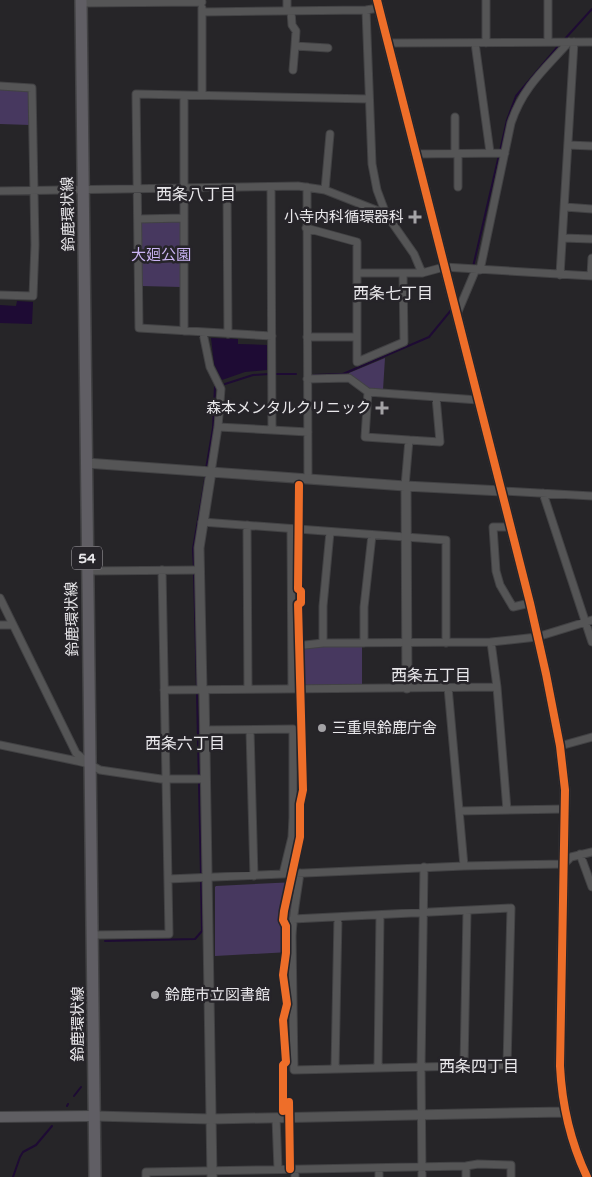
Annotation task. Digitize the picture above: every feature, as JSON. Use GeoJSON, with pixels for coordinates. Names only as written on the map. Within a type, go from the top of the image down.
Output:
{"type":"FeatureCollection","features":[{"type":"Feature","properties":{"kind":"main road","name":"鈴鹿環状線"},"geometry":{"type":"LineString","coordinates":[[81,2],[95,1177]]}},
{"type":"Feature","properties":{"kind":"main road"},"geometry":{"type":"LineString","coordinates":[[0,1117],[94,1116]]}},
{"type":"Feature","properties":{"kind":"street"},"geometry":{"type":"LineString","coordinates":[[287,0],[292,25],[296,31],[293,70]]}},
{"type":"Feature","properties":{"kind":"street"},"geometry":{"type":"LineString","coordinates":[[486,0],[486,43]]}},
{"type":"Feature","properties":{"kind":"street"},"geometry":{"type":"LineString","coordinates":[[548,0],[548,42]]}},
{"type":"Feature","properties":{"kind":"street"},"geometry":{"type":"LineString","coordinates":[[81,2],[202,1],[202,95]]}},
{"type":"Feature","properties":{"kind":"street"},"geometry":{"type":"LineString","coordinates":[[202,12],[366,10],[378,4],[530,603],[560,746],[565,790],[560,1066],[564,1112],[576,1150],[588,1177]]}},
{"type":"Feature","properties":{"kind":"street"},"geometry":{"type":"LineString","coordinates":[[366,10],[372,164],[377,190],[386,214],[414,254],[422,272]]}},
{"type":"Feature","properties":{"kind":"street"},"geometry":{"type":"LineString","coordinates":[[560,275],[568,145],[566,42]]}},
{"type":"Feature","properties":{"kind":"street"},"geometry":{"type":"LineString","coordinates":[[456,315],[476,269],[497,152],[523,94],[566,42]]}},
{"type":"Feature","properties":{"kind":"street"},"geometry":{"type":"LineString","coordinates":[[388,43],[592,42]]}},
{"type":"Feature","properties":{"kind":"street"},"geometry":{"type":"LineString","coordinates":[[475,43],[497,152]]}},
{"type":"Feature","properties":{"kind":"street"},"geometry":{"type":"LineString","coordinates":[[295,46],[328,48]]}},
{"type":"Feature","properties":{"kind":"street"},"geometry":{"type":"LineString","coordinates":[[0,86],[32,88],[35,245],[33,296],[0,295]]}},
{"type":"Feature","properties":{"kind":"street"},"geometry":{"type":"LineString","coordinates":[[272,336],[139,328],[136,94],[369,99]]}},
{"type":"Feature","properties":{"kind":"street"},"geometry":{"type":"LineString","coordinates":[[184,95],[184,331]]}},
{"type":"Feature","properties":{"kind":"street"},"geometry":{"type":"LineString","coordinates":[[456,117],[458,187]]}},
{"type":"Feature","properties":{"kind":"street"},"geometry":{"type":"LineString","coordinates":[[325,190],[330,134]]}},
{"type":"Feature","properties":{"kind":"street"},"geometry":{"type":"LineString","coordinates":[[568,145],[592,146]]}},
{"type":"Feature","properties":{"kind":"street"},"geometry":{"type":"LineString","coordinates":[[415,154],[497,152]]}},
{"type":"Feature","properties":{"kind":"street"},"geometry":{"type":"LineString","coordinates":[[271,187],[272,430]]}},
{"type":"Feature","properties":{"kind":"street"},"geometry":{"type":"LineString","coordinates":[[0,192],[307,187],[325,190],[386,214]]}},
{"type":"Feature","properties":{"kind":"street"},"geometry":{"type":"LineString","coordinates":[[307,187],[308,479]]}},
{"type":"Feature","properties":{"kind":"street"},"geometry":{"type":"LineString","coordinates":[[227,188],[228,334]]}},
{"type":"Feature","properties":{"kind":"street"},"geometry":{"type":"LineString","coordinates":[[564,207],[592,209]]}},
{"type":"Feature","properties":{"kind":"street"},"geometry":{"type":"LineString","coordinates":[[138,219],[184,218]]}},
{"type":"Feature","properties":{"kind":"street"},"geometry":{"type":"LineString","coordinates":[[306,228],[357,242],[357,362],[404,342],[403,273]]}},
{"type":"Feature","properties":{"kind":"street"},"geometry":{"type":"LineString","coordinates":[[563,238],[592,240]]}},
{"type":"Feature","properties":{"kind":"street"},"geometry":{"type":"LineString","coordinates":[[357,273],[422,272],[444,267],[591,276],[592,258]]}},
{"type":"Feature","properties":{"kind":"street"},"geometry":{"type":"LineString","coordinates":[[203,333],[210,367],[221,388],[218,426],[199,548],[212,1174]]}},
{"type":"Feature","properties":{"kind":"street"},"geometry":{"type":"LineString","coordinates":[[307,337],[357,337]]}},
{"type":"Feature","properties":{"kind":"street"},"geometry":{"type":"LineString","coordinates":[[307,379],[348,378],[368,392],[478,400]]}},
{"type":"Feature","properties":{"kind":"street"},"geometry":{"type":"LineString","coordinates":[[368,392],[365,436],[440,442],[436,397]]}},
{"type":"Feature","properties":{"kind":"street"},"geometry":{"type":"LineString","coordinates":[[218,426],[308,432]]}},
{"type":"Feature","properties":{"kind":"street"},"geometry":{"type":"LineString","coordinates":[[407,688],[405,486],[409,440]]}},
{"type":"Feature","properties":{"kind":"street"},"geometry":{"type":"LineString","coordinates":[[86,463],[405,486],[592,496]]}},
{"type":"Feature","properties":{"kind":"street"},"geometry":{"type":"LineString","coordinates":[[543,493],[589,621],[592,642]]}},
{"type":"Feature","properties":{"kind":"street"},"geometry":{"type":"LineString","coordinates":[[202,522],[446,540],[446,642]]}},
{"type":"Feature","properties":{"kind":"street"},"geometry":{"type":"LineString","coordinates":[[247,525],[248,689]]}},
{"type":"Feature","properties":{"kind":"street"},"geometry":{"type":"LineString","coordinates":[[511,527],[493,527],[496,571],[500,584],[513,607],[530,603]]}},
{"type":"Feature","properties":{"kind":"street"},"geometry":{"type":"LineString","coordinates":[[291,529],[292,689]]}},
{"type":"Feature","properties":{"kind":"street"},"geometry":{"type":"LineString","coordinates":[[323,643],[323,606],[330,532]]}},
{"type":"Feature","properties":{"kind":"street"},"geometry":{"type":"LineString","coordinates":[[364,643],[364,607],[372,535]]}},
{"type":"Feature","properties":{"kind":"street"},"geometry":{"type":"LineString","coordinates":[[92,935],[169,934],[162,570]]}},
{"type":"Feature","properties":{"kind":"street"},"geometry":{"type":"LineString","coordinates":[[87,571],[199,570]]}},
{"type":"Feature","properties":{"kind":"street"},"geometry":{"type":"LineString","coordinates":[[0,598],[76,753],[100,770],[166,779],[204,778]]}},
{"type":"Feature","properties":{"kind":"street"},"geometry":{"type":"LineString","coordinates":[[305,645],[323,643],[491,642],[538,637],[589,621]]}},
{"type":"Feature","properties":{"kind":"street"},"geometry":{"type":"LineString","coordinates":[[0,625],[13,626]]}},
{"type":"Feature","properties":{"kind":"street"},"geometry":{"type":"LineString","coordinates":[[491,642],[497,687],[507,810]]}},
{"type":"Feature","properties":{"kind":"street"},"geometry":{"type":"LineString","coordinates":[[448,687],[464,866]]}},
{"type":"Feature","properties":{"kind":"street"},"geometry":{"type":"LineString","coordinates":[[164,690],[497,687]]}},
{"type":"Feature","properties":{"kind":"street"},"geometry":{"type":"LineString","coordinates":[[204,730],[293,730],[292,837],[283,874]]}},
{"type":"Feature","properties":{"kind":"street"},"geometry":{"type":"LineString","coordinates":[[250,730],[254,876]]}},
{"type":"Feature","properties":{"kind":"street"},"geometry":{"type":"LineString","coordinates":[[560,746],[592,737]]}},
{"type":"Feature","properties":{"kind":"street"},"geometry":{"type":"LineString","coordinates":[[0,745],[89,764]]}},
{"type":"Feature","properties":{"kind":"street"},"geometry":{"type":"LineString","coordinates":[[459,811],[565,809]]}},
{"type":"Feature","properties":{"kind":"street"},"geometry":{"type":"LineString","coordinates":[[168,879],[424,867],[564,864],[571,857],[592,852]]}},
{"type":"Feature","properties":{"kind":"street"},"geometry":{"type":"LineString","coordinates":[[580,854],[592,887]]}},
{"type":"Feature","properties":{"kind":"street"},"geometry":{"type":"LineString","coordinates":[[422,1177],[421,1067],[424,867]]}},
{"type":"Feature","properties":{"kind":"street"},"geometry":{"type":"LineString","coordinates":[[293,919],[511,908],[507,1065],[294,1070],[293,919],[300,873]]}},
{"type":"Feature","properties":{"kind":"street"},"geometry":{"type":"LineString","coordinates":[[464,1066],[467,910]]}},
{"type":"Feature","properties":{"kind":"street"},"geometry":{"type":"LineString","coordinates":[[378,1068],[380,915]]}},
{"type":"Feature","properties":{"kind":"street"},"geometry":{"type":"LineString","coordinates":[[335,1069],[338,917]]}},
{"type":"Feature","properties":{"kind":"street"},"geometry":{"type":"LineString","coordinates":[[94,1116],[211,1119],[564,1112]]}},
{"type":"Feature","properties":{"kind":"street"},"geometry":{"type":"LineString","coordinates":[[276,1118],[278,1169]]}},
{"type":"Feature","properties":{"kind":"street"},"geometry":{"type":"LineString","coordinates":[[146,1177],[146,1172],[257,1173],[278,1169],[295,1173],[478,1164],[511,1165],[511,1177]]}},
{"type":"Feature","properties":{"kind":"street"},"geometry":{"type":"LineString","coordinates":[[466,1166],[466,1177]]}},
{"type":"Feature","properties":{"kind":"street"},"geometry":{"type":"LineString","coordinates":[[378,1168],[379,1177]]}},
{"type":"Feature","properties":{"kind":"green space"},"geometry":{"type":"Polygon","coordinates":[[[0,89],[27,90],[29,93],[30,125],[0,124],[0,89]]]}},
{"type":"Feature","properties":{"kind":"green space","name":"大廻公園"},"geometry":{"type":"Polygon","coordinates":[[[179,220],[182,223],[181,287],[141,286],[141,223],[143,221],[179,220]]]}},
{"type":"Feature","properties":{"kind":"green space"},"geometry":{"type":"Polygon","coordinates":[[[385,358],[383,390],[367,389],[349,376],[349,373],[385,358]]]}},
{"type":"Feature","properties":{"kind":"green space"},"geometry":{"type":"Polygon","coordinates":[[[362,646],[362,685],[305,686],[305,682],[302,682],[301,657],[305,647],[362,646]]]}},
{"type":"Feature","properties":{"kind":"green space"},"geometry":{"type":"Polygon","coordinates":[[[296,882],[290,952],[215,956],[216,886],[296,882]]]}},
{"type":"Feature","properties":{"kind":"shaded area"},"geometry":{"type":"Polygon","coordinates":[[[17,301],[33,302],[32,324],[0,323],[0,305],[16,306],[17,301]]]}},
{"type":"Feature","properties":{"kind":"shaded area"},"geometry":{"type":"Polygon","coordinates":[[[211,338],[238,339],[238,344],[267,345],[267,370],[245,372],[222,380],[214,364],[211,338]]]}},
{"type":"Feature","properties":{"kind":"waterway"},"geometry":{"type":"LineString","coordinates":[[563,41],[592,9]]}},
{"type":"Feature","properties":{"kind":"waterway"},"geometry":{"type":"LineString","coordinates":[[500,151],[507,120],[516,96],[560,44]]}},
{"type":"Feature","properties":{"kind":"waterway"},"geometry":{"type":"LineString","coordinates":[[473,267],[499,155]]}},
{"type":"Feature","properties":{"kind":"waterway"},"geometry":{"type":"LineString","coordinates":[[314,375],[343,374],[429,337],[452,309]]}},
{"type":"Feature","properties":{"kind":"waterway"},"geometry":{"type":"LineString","coordinates":[[225,384],[253,375],[269,374]]}},
{"type":"Feature","properties":{"kind":"waterway"},"geometry":{"type":"LineString","coordinates":[[276,374],[296,374]]}},
{"type":"Feature","properties":{"kind":"waterway"},"geometry":{"type":"LineString","coordinates":[[206,469],[213,428],[215,387]]}},
{"type":"Feature","properties":{"kind":"waterway"},"geometry":{"type":"LineString","coordinates":[[194,568],[193,549],[206,474]]}},
{"type":"Feature","properties":{"kind":"waterway"},"geometry":{"type":"LineString","coordinates":[[194,573],[197,688]]}},
{"type":"Feature","properties":{"kind":"waterway"},"geometry":{"type":"LineString","coordinates":[[197,693],[201,875]]}},
{"type":"Feature","properties":{"kind":"waterway"},"geometry":{"type":"LineString","coordinates":[[105,941],[195,939],[202,931],[201,880]]}},
{"type":"Feature","properties":{"kind":"waterway"},"geometry":{"type":"LineString","coordinates":[[74,1096],[81,1087]]}},
{"type":"Feature","properties":{"kind":"waterway"},"geometry":{"type":"LineString","coordinates":[[13,1177],[23,1152],[36,1145],[52,1126]]}},
{"type":"Feature","properties":{"kind":"cycle path"},"geometry":{"type":"LineString","coordinates":[[377,0],[530,603],[560,746],[565,790],[560,1066],[568,1123],[587,1177]]}},
{"type":"Feature","properties":{"kind":"cycle path"},"geometry":{"type":"LineString","coordinates":[[283,1111],[283,1065],[286,1062],[283,1020],[287,1004],[283,975],[286,953],[286,926],[283,920],[300,837],[300,804],[303,790],[298,604],[301,603],[301,591],[298,589],[299,485]]}},
{"type":"Feature","properties":{"kind":"cycle path"},"geometry":{"type":"LineString","coordinates":[[289,1102],[290,1169]]}},
{"type":"Feature","properties":{"kind":"place","name":"小寺内科循環器科"},"geometry":{"type":"Point","coordinates":[415,217]}},
{"type":"Feature","properties":{"kind":"place","name":"森本メンタルクリニック"},"geometry":{"type":"Point","coordinates":[382,408]}},
{"type":"Feature","properties":{"kind":"place","name":"三重県鈴鹿庁舎"},"geometry":{"type":"Point","coordinates":[322,728]}},
{"type":"Feature","properties":{"kind":"place","name":"鈴鹿市立図書館"},"geometry":{"type":"Point","coordinates":[155,995]}},
{"type":"Feature","properties":{"kind":"district","name":"西条八丁目"},"geometry":{"type":"Point","coordinates":[196,194]}},
{"type":"Feature","properties":{"kind":"district","name":"西条七丁目"},"geometry":{"type":"Point","coordinates":[393,293]}},
{"type":"Feature","properties":{"kind":"district","name":"西条五丁目"},"geometry":{"type":"Point","coordinates":[431,675]}},
{"type":"Feature","properties":{"kind":"district","name":"西条六丁目"},"geometry":{"type":"Point","coordinates":[185,743]}},
{"type":"Feature","properties":{"kind":"district","name":"西条四丁目"},"geometry":{"type":"Point","coordinates":[479,1066]}}]}
